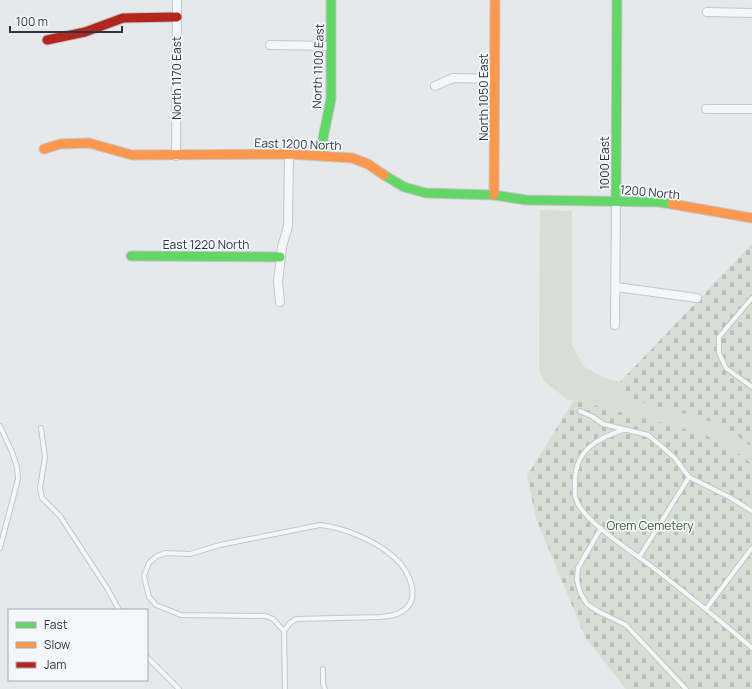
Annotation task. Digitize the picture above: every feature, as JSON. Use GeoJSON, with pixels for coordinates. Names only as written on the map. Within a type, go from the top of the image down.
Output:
{"type":"FeatureCollection","features":[{"type":"Feature","properties":{"kind":"street","name":"North 1170 East"},"geometry":{"type":"LineString","coordinates":[[176,156],[177,0]]}},
{"type":"Feature","properties":{"kind":"street","name":"North 1100 East"},"geometry":{"type":"LineString","coordinates":[[323,156],[323,138],[331,99],[331,0]]}},
{"type":"Feature","properties":{"kind":"street","name":"North 1050 East"},"geometry":{"type":"LineString","coordinates":[[494,195],[496,0]]}},
{"type":"Feature","properties":{"kind":"street","name":"1000 East"},"geometry":{"type":"LineString","coordinates":[[615,325],[617,0]]}},
{"type":"Feature","properties":{"kind":"street"},"geometry":{"type":"LineString","coordinates":[[707,12],[752,13]]}},
{"type":"Feature","properties":{"kind":"street"},"geometry":{"type":"LineString","coordinates":[[47,40],[85,32],[123,18],[138,16],[177,17]]}},
{"type":"Feature","properties":{"kind":"street"},"geometry":{"type":"LineString","coordinates":[[270,45],[331,46]]}},
{"type":"Feature","properties":{"kind":"street"},"geometry":{"type":"LineString","coordinates":[[435,86],[453,78],[495,79]]}},
{"type":"Feature","properties":{"kind":"street"},"geometry":{"type":"LineString","coordinates":[[706,109],[752,109]]}},
{"type":"Feature","properties":{"kind":"street","name":"East 1200 North"},"geometry":{"type":"LineString","coordinates":[[44,149],[60,144],[89,143],[132,155],[176,156],[289,154],[323,156],[359,160],[404,187],[417,192],[433,194],[494,195],[526,200],[546,200]]}},
{"type":"Feature","properties":{"kind":"street"},"geometry":{"type":"LineString","coordinates":[[280,302],[278,282],[280,257],[288,226],[289,154]]}},
{"type":"Feature","properties":{"kind":"street","name":"1200 North"},"geometry":{"type":"LineString","coordinates":[[546,200],[658,202],[752,218]]}},
{"type":"Feature","properties":{"kind":"street","name":"East 1220 North"},"geometry":{"type":"LineString","coordinates":[[131,256],[280,257]]}},
{"type":"Feature","properties":{"kind":"street"},"geometry":{"type":"LineString","coordinates":[[616,287],[697,298]]}},
{"type":"Feature","properties":{"kind":"lane"},"geometry":{"type":"LineString","coordinates":[[752,298],[719,338],[719,353],[726,368],[752,387]]}},
{"type":"Feature","properties":{"kind":"lane"},"geometry":{"type":"LineString","coordinates":[[580,411],[603,424],[648,435],[674,457],[689,477],[732,498],[752,511]]}},
{"type":"Feature","properties":{"kind":"lane"},"geometry":{"type":"LineString","coordinates":[[0,426],[11,448],[18,473],[17,486],[13,496],[0,548]]}},
{"type":"Feature","properties":{"kind":"lane"},"geometry":{"type":"LineString","coordinates":[[41,428],[45,457],[40,488],[42,498],[60,516],[107,588],[118,609]]}},
{"type":"Feature","properties":{"kind":"lane"},"geometry":{"type":"LineString","coordinates":[[626,429],[606,435],[585,450],[575,475],[576,499],[584,513],[610,537],[640,556],[752,648]]}},
{"type":"Feature","properties":{"kind":"lane"},"geometry":{"type":"LineString","coordinates":[[640,556],[689,477]]}},
{"type":"Feature","properties":{"kind":"lane"},"geometry":{"type":"LineString","coordinates":[[284,631],[273,619],[266,616],[181,615],[156,605],[149,597],[144,576],[149,563],[157,556],[166,554],[190,554],[220,545],[320,525],[331,526],[377,545],[395,558],[406,569],[413,593],[412,599],[402,612],[380,617],[301,618],[290,623],[284,631],[285,689]]}},
{"type":"Feature","properties":{"kind":"lane"},"geometry":{"type":"LineString","coordinates":[[601,528],[578,568],[577,580],[580,592],[587,604],[599,612],[626,625],[686,689]]}},
{"type":"Feature","properties":{"kind":"lane"},"geometry":{"type":"LineString","coordinates":[[706,609],[752,548]]}},
{"type":"Feature","properties":{"kind":"lane"},"geometry":{"type":"LineString","coordinates":[[148,658],[179,689]]}},
{"type":"Feature","properties":{"kind":"lane"},"geometry":{"type":"LineString","coordinates":[[323,669],[323,684],[325,689]]}},
{"type":"Feature","properties":{"kind":"green space"},"geometry":{"type":"Polygon","coordinates":[[[540,210],[572,211],[572,345],[583,366],[604,378],[622,382],[622,397],[701,418],[733,432],[752,448],[752,464],[730,447],[575,400],[568,400],[544,381],[539,369],[540,210]]]}},
{"type":"Feature","properties":{"kind":"green space"},"geometry":{"type":"Polygon","coordinates":[[[752,244],[752,448],[733,432],[701,418],[622,397],[622,382],[620,382],[752,244]]]}},
{"type":"Feature","properties":{"kind":"green space","name":"Orem Cemetery"},"geometry":{"type":"Polygon","coordinates":[[[574,400],[701,433],[730,447],[752,464],[752,689],[626,689],[585,637],[536,518],[527,476],[574,400]]]}},
{"type":"Feature","properties":{"kind":"traffic: fast"},"geometry":{"type":"LineString","coordinates":[[323,156],[323,138],[331,99],[331,0]]}},
{"type":"Feature","properties":{"kind":"traffic: fast"},"geometry":{"type":"LineString","coordinates":[[616,201],[617,0]]}},
{"type":"Feature","properties":{"kind":"traffic: fast"},"geometry":{"type":"LineString","coordinates":[[384,175],[404,187],[426,193],[494,195],[526,200],[658,202],[672,204]]}},
{"type":"Feature","properties":{"kind":"traffic: fast"},"geometry":{"type":"LineString","coordinates":[[131,256],[280,257]]}},
{"type":"Feature","properties":{"kind":"traffic: slow"},"geometry":{"type":"LineString","coordinates":[[494,195],[495,0]]}},
{"type":"Feature","properties":{"kind":"traffic: slow"},"geometry":{"type":"LineString","coordinates":[[44,149],[60,144],[89,143],[132,155],[289,154],[352,158],[368,164],[384,175]]}},
{"type":"Feature","properties":{"kind":"traffic: slow"},"geometry":{"type":"LineString","coordinates":[[672,204],[752,218]]}},
{"type":"Feature","properties":{"kind":"traffic: jam"},"geometry":{"type":"LineString","coordinates":[[47,40],[85,32],[123,18],[177,17]]}}]}
